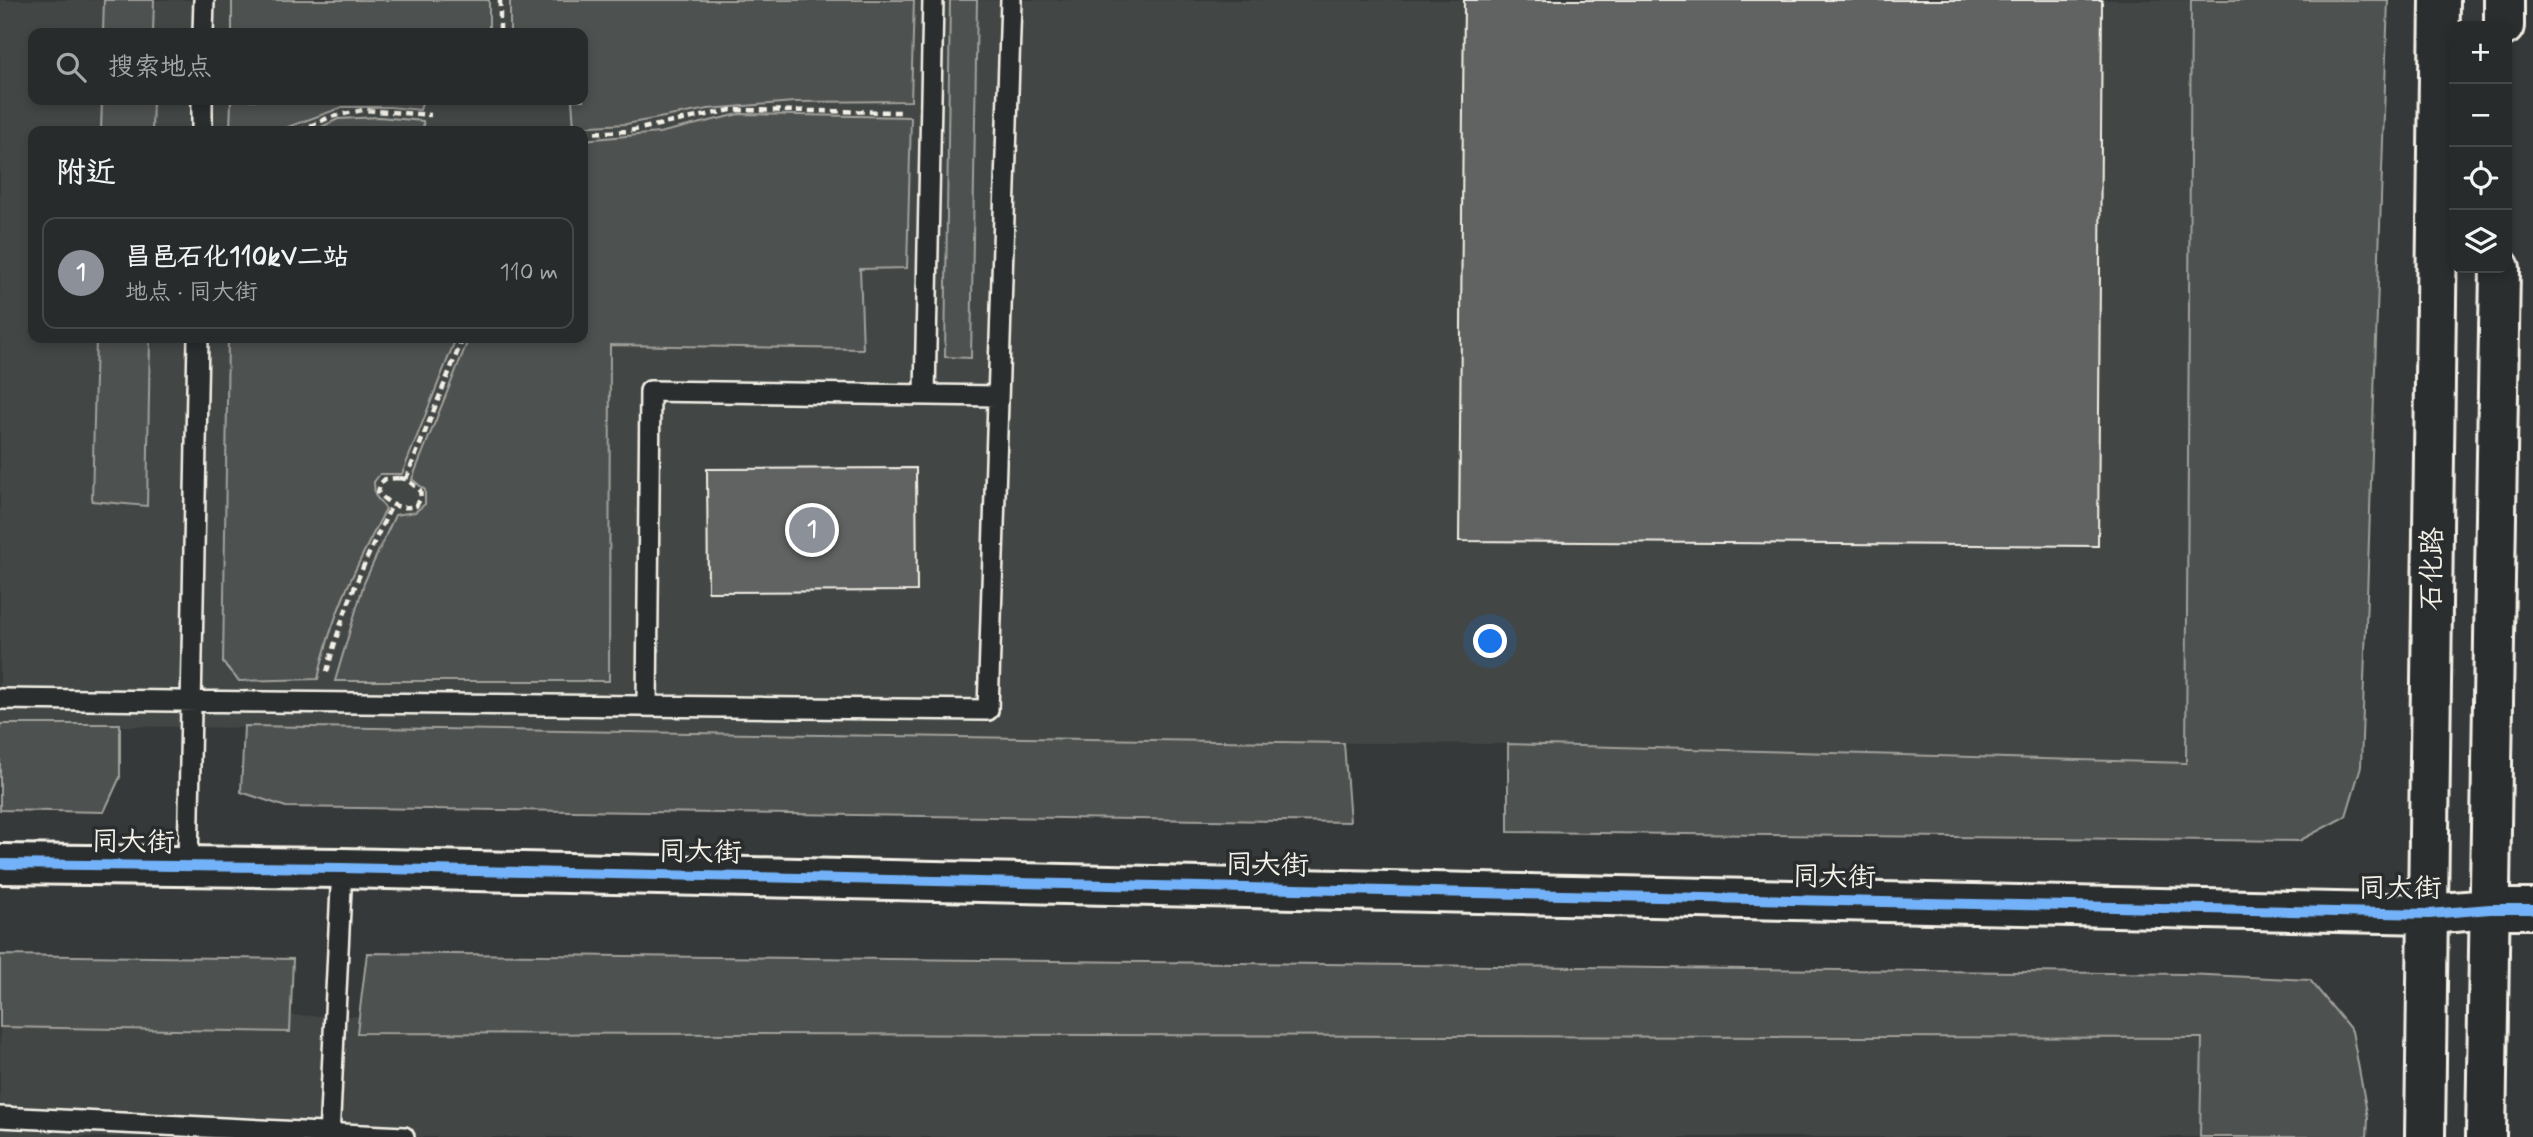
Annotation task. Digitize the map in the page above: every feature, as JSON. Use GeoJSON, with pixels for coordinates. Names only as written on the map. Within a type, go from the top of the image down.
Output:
{"type":"FeatureCollection","features":[{"type":"Feature","properties":{"kind":"street","name":"石化路"},"geometry":{"type":"LineString","coordinates":[[2425,1137],[2441,0]]}},
{"type":"Feature","properties":{"kind":"street"},"geometry":{"type":"LineString","coordinates":[[2504,0],[2504,21]]}},
{"type":"Feature","properties":{"kind":"street"},"geometry":{"type":"LineString","coordinates":[[2486,1137],[2500,273]]}},
{"type":"Feature","properties":{"kind":"street","name":"同大街"},"geometry":{"type":"LineString","coordinates":[[0,864],[342,868],[2429,914],[2533,909]]}},
{"type":"Feature","properties":{"kind":"lane"},"geometry":{"type":"LineString","coordinates":[[203,28],[204,0]]}},
{"type":"Feature","properties":{"kind":"lane"},"geometry":{"type":"LineString","coordinates":[[925,395],[933,0]]}},
{"type":"Feature","properties":{"kind":"lane"},"geometry":{"type":"LineString","coordinates":[[0,699],[988,710],[1011,0]]}},
{"type":"Feature","properties":{"kind":"lane"},"geometry":{"type":"LineString","coordinates":[[202,105],[202,126]]}},
{"type":"Feature","properties":{"kind":"lane"},"geometry":{"type":"LineString","coordinates":[[188,866],[198,343]]}},
{"type":"Feature","properties":{"kind":"lane"},"geometry":{"type":"LineString","coordinates":[[648,706],[650,391],[998,396]]}},
{"type":"Feature","properties":{"kind":"lane"},"geometry":{"type":"LineString","coordinates":[[329,1135],[342,868]]}},
{"type":"Feature","properties":{"kind":"lane"},"geometry":{"type":"LineString","coordinates":[[0,1117],[404,1137]]}},
{"type":"Feature","properties":{"kind":"path"},"geometry":{"type":"LineString","coordinates":[[500,0],[500,28]]}},
{"type":"Feature","properties":{"kind":"path"},"geometry":{"type":"LineString","coordinates":[[310,126],[330,117],[363,110],[431,115]]}},
{"type":"Feature","properties":{"kind":"path"},"geometry":{"type":"LineString","coordinates":[[588,132],[629,131],[731,110],[931,112]]}},
{"type":"Feature","properties":{"kind":"path"},"geometry":{"type":"LineString","coordinates":[[406,479],[461,343]]}},
{"type":"Feature","properties":{"kind":"path"},"geometry":{"type":"LineString","coordinates":[[386,479],[406,479],[420,490],[421,498],[416,506],[407,508],[392,505],[378,493],[380,484],[386,479]]}},
{"type":"Feature","properties":{"kind":"path"},"geometry":{"type":"LineString","coordinates":[[319,703],[347,607],[368,554],[392,505]]}},
{"type":"Feature","properties":{"kind":"shaded area"},"geometry":{"type":"Polygon","coordinates":[[[0,0],[2191,0],[2186,763],[1508,744],[1024,740],[0,724],[0,0]]]}},
{"type":"Feature","properties":{"kind":"shaded area"},"geometry":{"type":"Polygon","coordinates":[[[104,0],[154,0],[153,28],[103,28],[104,0]]]}},
{"type":"Feature","properties":{"kind":"shaded area"},"geometry":{"type":"Polygon","coordinates":[[[232,0],[489,0],[489,28],[232,28],[232,0]]]}},
{"type":"Feature","properties":{"kind":"shaded area"},"geometry":{"type":"Polygon","coordinates":[[[510,0],[914,0],[911,101],[794,102],[708,109],[626,124],[574,126],[572,105],[588,105],[588,28],[510,28],[510,0]]]}},
{"type":"Feature","properties":{"kind":"shaded area"},"geometry":{"type":"Polygon","coordinates":[[[950,0],[977,0],[971,358],[945,357],[950,0]]]}},
{"type":"Feature","properties":{"kind":"shaded area"},"geometry":{"type":"Polygon","coordinates":[[[2191,0],[2388,0],[2361,766],[2346,816],[2299,841],[1508,832],[1508,744],[2186,763],[2191,0]]]}},
{"type":"Feature","properties":{"kind":"shaded area"},"geometry":{"type":"Polygon","coordinates":[[[102,105],[153,105],[152,126],[101,126],[102,105]]]}},
{"type":"Feature","properties":{"kind":"shaded area"},"geometry":{"type":"Polygon","coordinates":[[[231,105],[422,105],[420,110],[343,107],[291,126],[230,126],[231,105]]]}},
{"type":"Feature","properties":{"kind":"shaded area"},"geometry":{"type":"Polygon","coordinates":[[[739,114],[911,117],[907,268],[860,269],[863,349],[610,345],[609,681],[335,681],[364,583],[395,515],[415,512],[425,504],[425,490],[412,479],[467,343],[588,343],[588,140],[659,133],[739,114]]]}},
{"type":"Feature","properties":{"kind":"shaded area"},"geometry":{"type":"Polygon","coordinates":[[[379,117],[423,121],[424,126],[323,126],[338,119],[379,117]]]}},
{"type":"Feature","properties":{"kind":"shaded area"},"geometry":{"type":"Polygon","coordinates":[[[96,343],[150,343],[147,506],[92,501],[96,343]]]}},
{"type":"Feature","properties":{"kind":"shaded area"},"geometry":{"type":"Polygon","coordinates":[[[228,343],[454,343],[402,474],[380,474],[374,482],[375,495],[386,509],[337,613],[318,679],[239,681],[223,663],[228,343]]]}},
{"type":"Feature","properties":{"kind":"shaded area"},"geometry":{"type":"Polygon","coordinates":[[[0,724],[120,724],[120,777],[104,812],[0,810],[0,724]]]}},
{"type":"Feature","properties":{"kind":"shaded area"},"geometry":{"type":"Polygon","coordinates":[[[244,726],[1344,743],[1350,822],[286,807],[241,792],[244,726]]]}},
{"type":"Feature","properties":{"kind":"shaded area"},"geometry":{"type":"Polygon","coordinates":[[[367,953],[2187,974],[2310,980],[2352,1031],[2368,1118],[2367,1137],[2200,1137],[2202,1038],[357,1033],[367,953]]]}},
{"type":"Feature","properties":{"kind":"shaded area"},"geometry":{"type":"Polygon","coordinates":[[[0,955],[293,959],[290,1032],[0,1027],[0,955]]]}},
{"type":"Feature","properties":{"kind":"shaded area"},"geometry":{"type":"Polygon","coordinates":[[[0,1012],[2203,1038],[2200,1137],[0,1137],[0,1012]]]}},
{"type":"Feature","properties":{"kind":"building"},"geometry":{"type":"Polygon","coordinates":[[[1464,0],[2102,0],[2098,546],[1459,541],[1464,0]]]}},
{"type":"Feature","properties":{"kind":"building"},"geometry":{"type":"Polygon","coordinates":[[[916,468],[917,591],[708,592],[707,469],[916,468]]]}},
{"type":"Feature","properties":{"kind":"cycle path"},"geometry":{"type":"LineString","coordinates":[[0,864],[342,868],[2429,914],[2533,909]]}},
{"type":"Feature","properties":{"kind":"place","name":"昌邑石化110kV二站"},"geometry":{"type":"Point","coordinates":[812,530]}}]}
